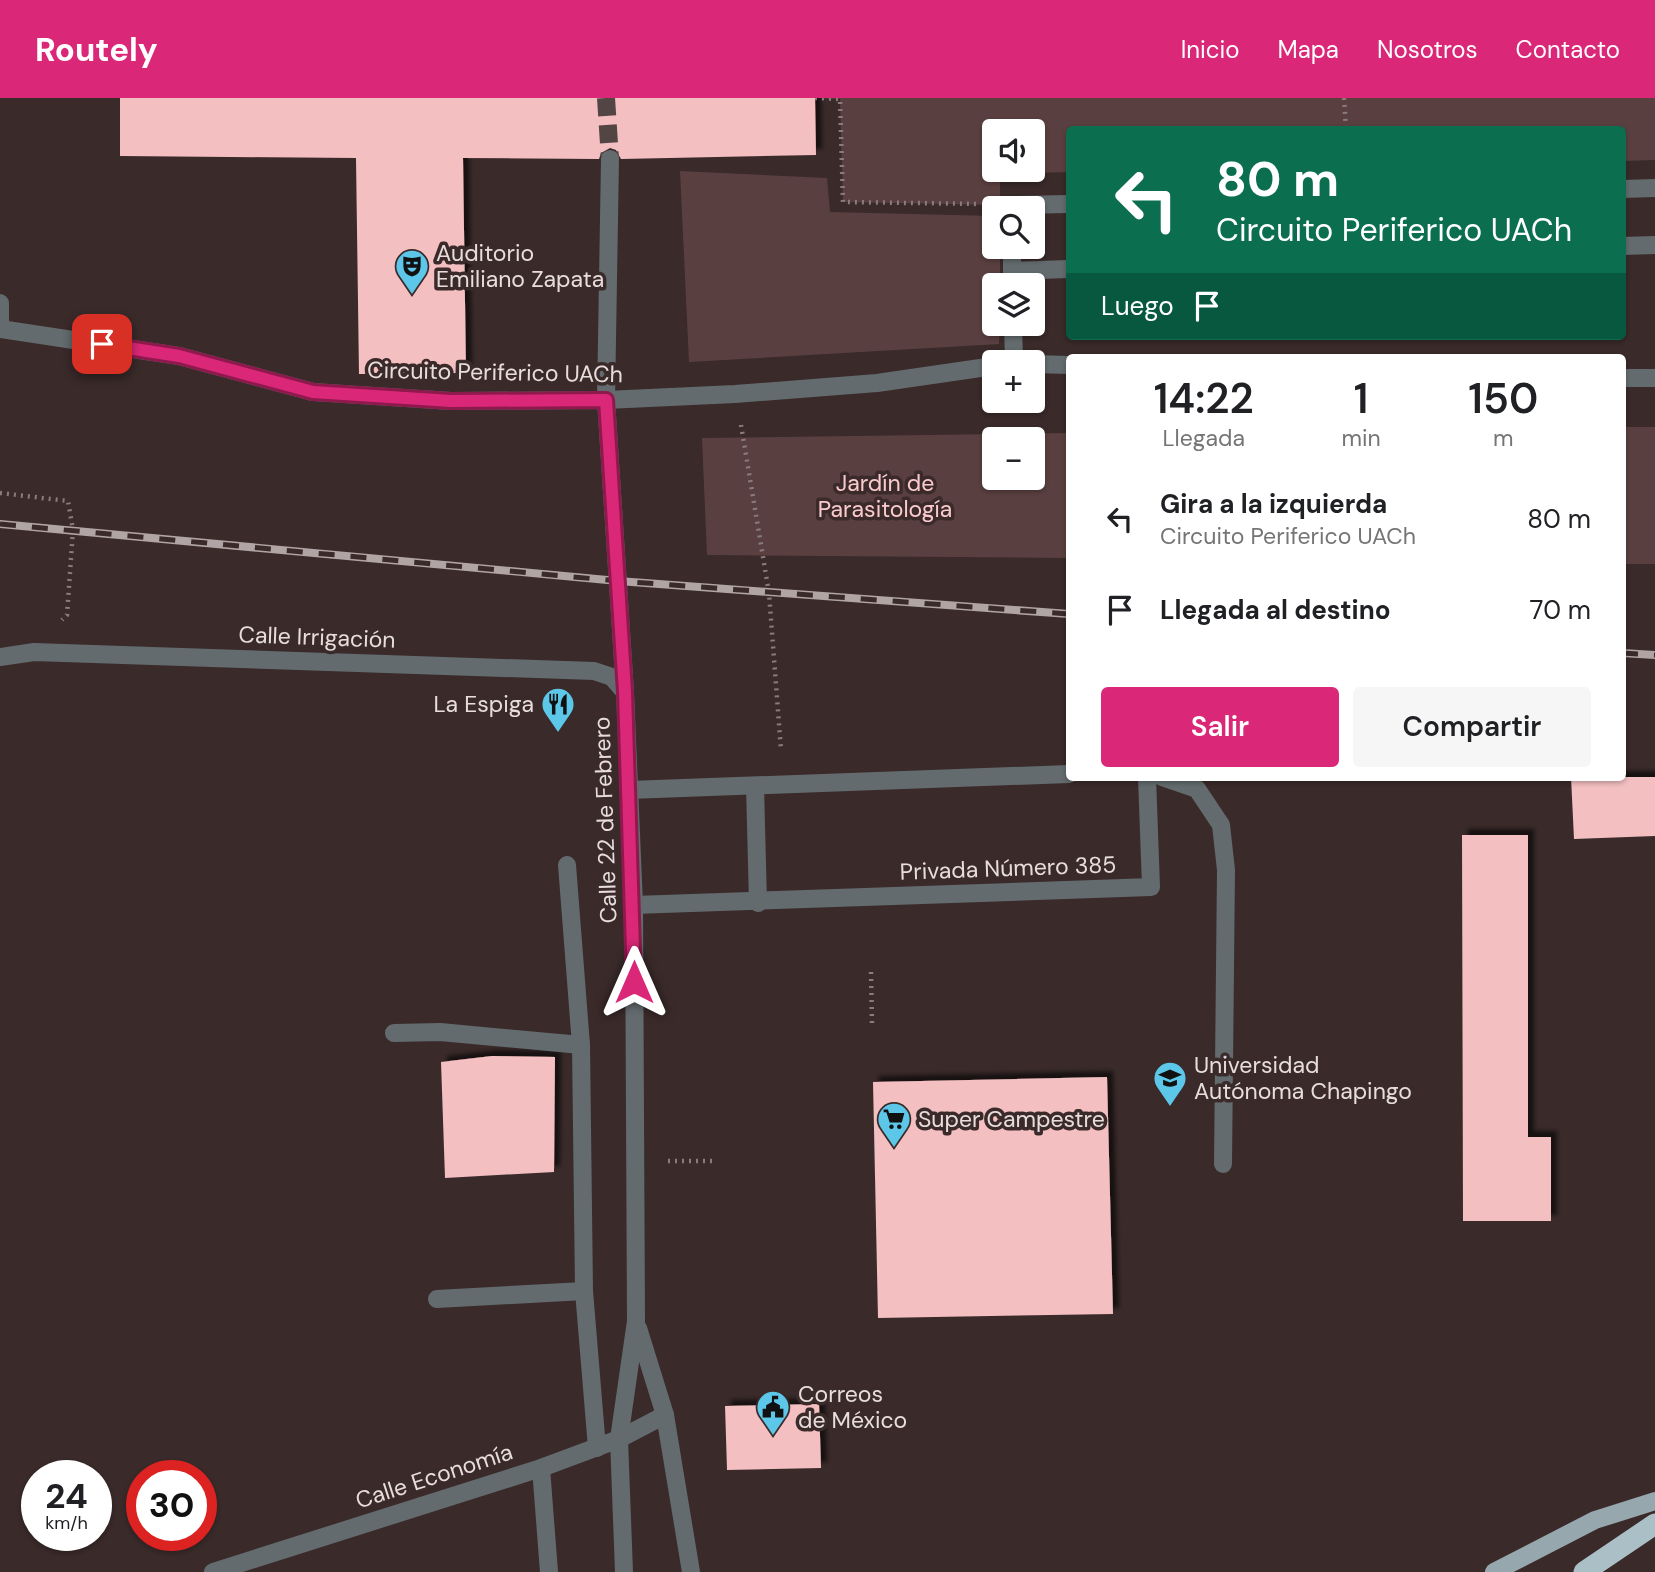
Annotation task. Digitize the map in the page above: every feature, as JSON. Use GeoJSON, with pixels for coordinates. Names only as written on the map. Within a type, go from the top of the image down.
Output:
{"type":"FeatureCollection","features":[{"type":"Feature","properties":{"kind":"highway"},"geometry":{"type":"LineString","coordinates":[[1584,1572],[1655,1524]]}},
{"type":"Feature","properties":{"kind":"main road"},"geometry":{"type":"LineString","coordinates":[[1494,1572],[1595,1520],[1655,1501]]}},
{"type":"Feature","properties":{"kind":"street","name":"Calle 22 de Febrero"},"geometry":{"type":"LineString","coordinates":[[610,159],[606,400],[625,692],[634,905],[636,1321],[619,1439],[624,1572]]}},
{"type":"Feature","properties":{"kind":"street"},"geometry":{"type":"LineString","coordinates":[[1626,189],[1655,188]]}},
{"type":"Feature","properties":{"kind":"street"},"geometry":{"type":"LineString","coordinates":[[1045,205],[1066,204]]}},
{"type":"Feature","properties":{"kind":"street"},"geometry":{"type":"LineString","coordinates":[[1626,246],[1655,245]]}},
{"type":"Feature","properties":{"kind":"street"},"geometry":{"type":"LineString","coordinates":[[1044,273],[1066,269]]}},
{"type":"Feature","properties":{"kind":"street"},"geometry":{"type":"LineString","coordinates":[[0,303],[0,329]]}},
{"type":"Feature","properties":{"kind":"street","name":"Circuito Periferico UACh"},"geometry":{"type":"LineString","coordinates":[[0,329],[179,356],[313,392],[451,401],[606,400],[736,394],[877,383],[982,368]]}},
{"type":"Feature","properties":{"kind":"street"},"geometry":{"type":"LineString","coordinates":[[1045,364],[1066,365]]}},
{"type":"Feature","properties":{"kind":"street"},"geometry":{"type":"LineString","coordinates":[[1626,378],[1655,378]]}},
{"type":"Feature","properties":{"kind":"street","name":"Calle Irrigación"},"geometry":{"type":"LineString","coordinates":[[0,657],[34,653],[594,671],[612,677],[625,692]]}},
{"type":"Feature","properties":{"kind":"street"},"geometry":{"type":"LineString","coordinates":[[629,790],[1066,774]]}},
{"type":"Feature","properties":{"kind":"street","name":"Privada Número 385"},"geometry":{"type":"LineString","coordinates":[[634,905],[758,903],[1151,887],[1147,781]]}},
{"type":"Feature","properties":{"kind":"street"},"geometry":{"type":"LineString","coordinates":[[1174,781],[1197,789],[1221,825],[1226,870],[1223,1164]]}},
{"type":"Feature","properties":{"kind":"street"},"geometry":{"type":"LineString","coordinates":[[754,786],[758,903]]}},
{"type":"Feature","properties":{"kind":"street"},"geometry":{"type":"LineString","coordinates":[[566,865],[581,1045],[584,1291],[597,1448]]}},
{"type":"Feature","properties":{"kind":"street"},"geometry":{"type":"LineString","coordinates":[[394,1033],[440,1032],[581,1045]]}},
{"type":"Feature","properties":{"kind":"street"},"geometry":{"type":"LineString","coordinates":[[437,1299],[584,1291]]}},
{"type":"Feature","properties":{"kind":"street","name":"Calle 22 de Febrero"},"geometry":{"type":"LineString","coordinates":[[636,1321],[665,1415],[691,1572]]}},
{"type":"Feature","properties":{"kind":"street","name":"Calle Economía"},"geometry":{"type":"LineString","coordinates":[[213,1572],[541,1468],[619,1439],[665,1415]]}},
{"type":"Feature","properties":{"kind":"street"},"geometry":{"type":"LineString","coordinates":[[541,1468],[549,1572]]}},
{"type":"Feature","properties":{"kind":"path"},"geometry":{"type":"LineString","coordinates":[[815,98],[840,99],[843,202],[982,206]]}},
{"type":"Feature","properties":{"kind":"path"},"geometry":{"type":"LineString","coordinates":[[1344,98],[1346,126]]}},
{"type":"Feature","properties":{"kind":"path"},"geometry":{"type":"LineString","coordinates":[[736,394],[769,593],[781,748],[779,785]]}},
{"type":"Feature","properties":{"kind":"path"},"geometry":{"type":"LineString","coordinates":[[0,494],[68,501],[73,530],[66,615],[34,653]]}},
{"type":"Feature","properties":{"kind":"path"},"geometry":{"type":"LineString","coordinates":[[871,972],[872,1023]]}},
{"type":"Feature","properties":{"kind":"path"},"geometry":{"type":"LineString","coordinates":[[636,1161],[716,1161]]}},
{"type":"Feature","properties":{"kind":"green space"},"geometry":{"type":"Polygon","coordinates":[[[815,98],[1655,98],[1655,160],[1626,161],[1626,126],[1066,126],[1066,172],[1045,173],[1045,119],[982,119],[982,182],[1000,182],[1000,196],[982,196],[982,205],[843,202],[840,99],[815,98]]]}},
{"type":"Feature","properties":{"kind":"green space"},"geometry":{"type":"Polygon","coordinates":[[[680,171],[827,178],[830,212],[982,216],[982,259],[1000,259],[1000,273],[982,273],[982,336],[999,336],[999,344],[689,362],[680,171]]]}},
{"type":"Feature","properties":{"kind":"green space"},"geometry":{"type":"Polygon","coordinates":[[[1626,427],[1655,427],[1655,564],[1626,564],[1626,427]]]}},
{"type":"Feature","properties":{"kind":"green space","name":"Jardín de Parasitología"},"geometry":{"type":"Polygon","coordinates":[[[1045,433],[1066,433],[1066,558],[707,555],[702,438],[982,434],[982,490],[1045,490],[1045,433]]]}},
{"type":"Feature","properties":{"kind":"building"},"geometry":{"type":"Polygon","coordinates":[[[120,98],[815,98],[816,155],[621,159],[616,150],[610,148],[601,153],[599,159],[463,158],[466,373],[359,374],[356,158],[120,156],[120,98]]]}},
{"type":"Feature","properties":{"kind":"building"},"geometry":{"type":"Polygon","coordinates":[[[1626,777],[1655,777],[1655,836],[1574,839],[1571,781],[1626,781],[1626,777]]]}},
{"type":"Feature","properties":{"kind":"building"},"geometry":{"type":"Polygon","coordinates":[[[1462,835],[1528,835],[1528,1137],[1551,1137],[1551,1221],[1463,1221],[1462,835]]]}},
{"type":"Feature","properties":{"kind":"building"},"geometry":{"type":"Polygon","coordinates":[[[492,1056],[555,1057],[554,1172],[445,1178],[441,1062],[492,1056]]]}},
{"type":"Feature","properties":{"kind":"building"},"geometry":{"type":"Polygon","coordinates":[[[1107,1077],[1113,1314],[878,1318],[873,1082],[1107,1077]]]}},
{"type":"Feature","properties":{"kind":"building","name":"Correos de México"},"geometry":{"type":"Polygon","coordinates":[[[819,1404],[821,1468],[727,1470],[725,1406],[819,1404]]]}},
{"type":"Feature","properties":{"kind":"tunnel"},"geometry":{"type":"LineString","coordinates":[[606,98],[610,159]]}},
{"type":"Feature","properties":{"kind":"railway"},"geometry":{"type":"LineString","coordinates":[[0,524],[618,581],[1066,614]]}},
{"type":"Feature","properties":{"kind":"railway"},"geometry":{"type":"LineString","coordinates":[[1626,653],[1655,655]]}},
{"type":"Feature","properties":{"kind":"place","name":"Auditorio Emiliano Zapata"},"geometry":{"type":"Point","coordinates":[412,296]}},
{"type":"Feature","properties":{"kind":"place","name":"La Espiga"},"geometry":{"type":"Point","coordinates":[558,734]}},
{"type":"Feature","properties":{"kind":"place","name":"Universidad Autónoma Chapingo"},"geometry":{"type":"Point","coordinates":[1170,1108]}},
{"type":"Feature","properties":{"kind":"place","name":"Super Campestre"},"geometry":{"type":"Point","coordinates":[894,1149]}},
{"type":"Feature","properties":{"kind":"place","name":"Correos de México"},"geometry":{"type":"Point","coordinates":[773,1437]}},
{"type":"Feature","properties":{"kind":"route"},"geometry":{"type":"LineString","coordinates":[[102,344],[179,356],[313,392],[451,401],[606,400],[625,692],[634,905],[634,982]]}}]}
